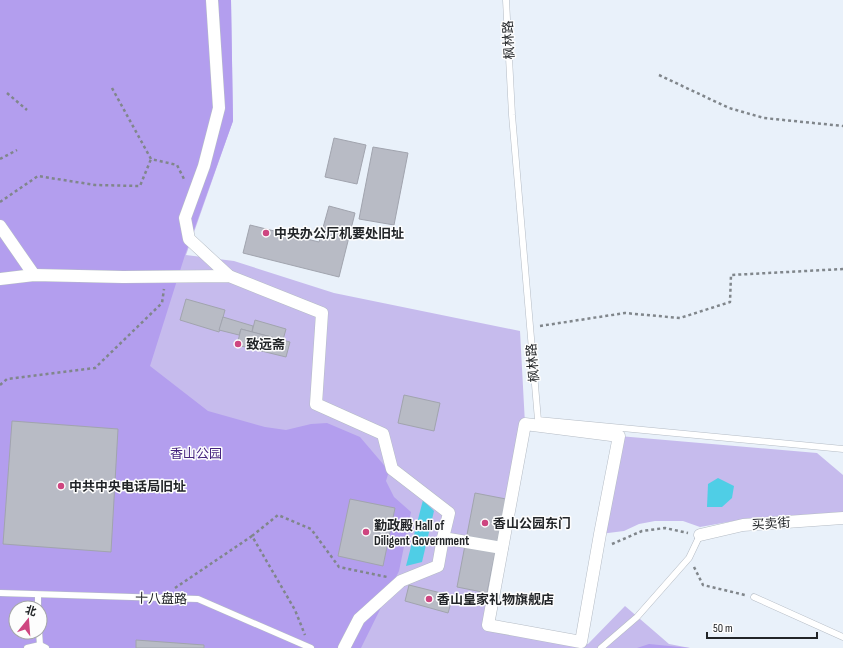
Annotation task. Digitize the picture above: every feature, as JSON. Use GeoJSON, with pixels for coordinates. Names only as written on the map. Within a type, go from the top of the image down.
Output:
{"type":"FeatureCollection","features":[{"type":"Feature","properties":{"kind":"street"},"geometry":{"type":"LineString","coordinates":[[212,0],[219,108],[204,166],[185,218],[189,239],[229,276]]}},
{"type":"Feature","properties":{"kind":"street"},"geometry":{"type":"LineString","coordinates":[[0,226],[34,275]]}},
{"type":"Feature","properties":{"kind":"street"},"geometry":{"type":"LineString","coordinates":[[0,280],[34,275],[123,277],[166,275],[229,276],[322,313],[316,404],[384,434],[392,469],[449,513],[438,566],[401,581],[359,619],[344,648]]}},
{"type":"Feature","properties":{"kind":"street"},"geometry":{"type":"LineString","coordinates":[[525,424],[619,436],[597,548],[582,642],[488,625],[525,424]]}},
{"type":"Feature","properties":{"kind":"street","name":"买卖街"},"geometry":{"type":"LineString","coordinates":[[700,535],[743,525],[843,518]]}},
{"type":"Feature","properties":{"kind":"street"},"geometry":{"type":"LineString","coordinates":[[443,538],[502,548]]}},
{"type":"Feature","properties":{"kind":"lane","name":"枫林路"},"geometry":{"type":"LineString","coordinates":[[506,0],[513,123],[538,420],[843,449]]}},
{"type":"Feature","properties":{"kind":"lane"},"geometry":{"type":"LineString","coordinates":[[600,648],[638,617],[689,558],[700,535]]}},
{"type":"Feature","properties":{"kind":"lane","name":"十八盘路"},"geometry":{"type":"LineString","coordinates":[[0,593],[198,599],[311,648]]}},
{"type":"Feature","properties":{"kind":"lane"},"geometry":{"type":"LineString","coordinates":[[38,595],[38,600]]}},
{"type":"Feature","properties":{"kind":"lane"},"geometry":{"type":"LineString","coordinates":[[754,597],[843,637]]}},
{"type":"Feature","properties":{"kind":"lane"},"geometry":{"type":"LineString","coordinates":[[40,640],[40,645]]}},
{"type":"Feature","properties":{"kind":"lane"},"geometry":{"type":"LineString","coordinates":[[27,648],[40,645],[46,648]]}},
{"type":"Feature","properties":{"kind":"path"},"geometry":{"type":"LineString","coordinates":[[659,74],[729,108],[764,118],[843,126]]}},
{"type":"Feature","properties":{"kind":"path"},"geometry":{"type":"LineString","coordinates":[[112,88],[151,159],[177,165]]}},
{"type":"Feature","properties":{"kind":"path"},"geometry":{"type":"LineString","coordinates":[[7,93],[27,110]]}},
{"type":"Feature","properties":{"kind":"path"},"geometry":{"type":"LineString","coordinates":[[0,159],[17,150]]}},
{"type":"Feature","properties":{"kind":"path"},"geometry":{"type":"LineString","coordinates":[[0,202],[38,176],[95,185],[140,186],[151,159]]}},
{"type":"Feature","properties":{"kind":"path"},"geometry":{"type":"LineString","coordinates":[[540,326],[625,313],[680,318],[730,302],[732,275],[843,269]]}},
{"type":"Feature","properties":{"kind":"path"},"geometry":{"type":"LineString","coordinates":[[0,385],[7,379],[95,368],[162,303],[166,275]]}},
{"type":"Feature","properties":{"kind":"path"},"geometry":{"type":"LineString","coordinates":[[159,598],[252,536],[278,515],[311,529],[340,567],[401,581]]}},
{"type":"Feature","properties":{"kind":"path"},"geometry":{"type":"LineString","coordinates":[[597,548],[617,543],[642,531],[665,528],[700,535]]}},
{"type":"Feature","properties":{"kind":"path"},"geometry":{"type":"LineString","coordinates":[[252,536],[295,610],[311,648]]}},
{"type":"Feature","properties":{"kind":"path"},"geometry":{"type":"LineString","coordinates":[[689,558],[703,585],[754,597]]}},
{"type":"Feature","properties":{"kind":"green space","name":"香山公园"},"geometry":{"type":"Polygon","coordinates":[[[0,0],[231,0],[233,121],[186,255],[234,261],[334,293],[520,331],[525,424],[488,625],[588,644],[625,606],[669,644],[690,648],[0,648],[0,0]]]}},
{"type":"Feature","properties":{"kind":"green space","name":"香山公园"},"geometry":{"type":"Polygon","coordinates":[[[0,0],[231,0],[233,121],[185,255],[150,366],[208,411],[265,427],[286,430],[311,424],[327,423],[360,437],[389,471],[386,481],[394,497],[411,512],[399,571],[361,648],[0,648],[0,0]]]}},
{"type":"Feature","properties":{"kind":"green space"},"geometry":{"type":"Polygon","coordinates":[[[619,436],[817,453],[843,475],[843,512],[745,519],[700,527],[683,521],[655,521],[639,524],[624,531],[600,534],[619,436]]]}},
{"type":"Feature","properties":{"kind":"green space"},"geometry":{"type":"Polygon","coordinates":[[[649,644],[690,648],[637,648],[649,644]]]}},
{"type":"Feature","properties":{"kind":"water"},"geometry":{"type":"Polygon","coordinates":[[[718,478],[734,486],[732,498],[722,507],[707,507],[708,484],[718,478]]]}},
{"type":"Feature","properties":{"kind":"water"},"geometry":{"type":"Polygon","coordinates":[[[423,500],[434,511],[422,562],[406,566],[423,500]]]}},
{"type":"Feature","properties":{"kind":"building"},"geometry":{"type":"Polygon","coordinates":[[[334,138],[366,145],[357,184],[325,177],[334,138]]]}},
{"type":"Feature","properties":{"kind":"building"},"geometry":{"type":"Polygon","coordinates":[[[373,147],[408,153],[394,225],[359,219],[373,147]]]}},
{"type":"Feature","properties":{"kind":"building","name":"中央办公厅机要处旧址"},"geometry":{"type":"Polygon","coordinates":[[[329,206],[355,213],[339,277],[243,253],[250,225],[319,242],[329,206]]]}},
{"type":"Feature","properties":{"kind":"building"},"geometry":{"type":"Polygon","coordinates":[[[186,299],[225,310],[219,332],[180,320],[186,299]]]}},
{"type":"Feature","properties":{"kind":"building"},"geometry":{"type":"Polygon","coordinates":[[[223,317],[253,326],[252,332],[241,329],[239,335],[219,330],[223,317]]]}},
{"type":"Feature","properties":{"kind":"building"},"geometry":{"type":"Polygon","coordinates":[[[255,320],[286,329],[283,340],[252,332],[255,320]]]}},
{"type":"Feature","properties":{"kind":"building"},"geometry":{"type":"Polygon","coordinates":[[[241,329],[290,342],[286,357],[237,345],[241,329]]]}},
{"type":"Feature","properties":{"kind":"building"},"geometry":{"type":"Polygon","coordinates":[[[404,395],[440,403],[434,431],[398,423],[404,395]]]}},
{"type":"Feature","properties":{"kind":"building","name":"中共中央电话局旧址"},"geometry":{"type":"Polygon","coordinates":[[[12,421],[118,429],[111,552],[3,544],[12,421]]]}},
{"type":"Feature","properties":{"kind":"building","name":"香山公园东门"},"geometry":{"type":"Polygon","coordinates":[[[475,493],[506,499],[487,593],[457,587],[475,493]]]}},
{"type":"Feature","properties":{"kind":"building","name":"勤政殿 Hall of Diligent Government"},"geometry":{"type":"Polygon","coordinates":[[[350,499],[395,508],[383,566],[338,556],[350,499]]]}},
{"type":"Feature","properties":{"kind":"building","name":"香山皇家礼物旗舰店"},"geometry":{"type":"Polygon","coordinates":[[[409,585],[453,596],[448,613],[405,601],[409,585]]]}},
{"type":"Feature","properties":{"kind":"building"},"geometry":{"type":"Polygon","coordinates":[[[136,640],[204,645],[204,648],[136,648],[136,640]]]}},
{"type":"Feature","properties":{"kind":"place","name":"中央办公厅机要处旧址"},"geometry":{"type":"Point","coordinates":[266,233]}},
{"type":"Feature","properties":{"kind":"place","name":"致远斋"},"geometry":{"type":"Point","coordinates":[238,344]}},
{"type":"Feature","properties":{"kind":"place","name":"中共中央电话局旧址"},"geometry":{"type":"Point","coordinates":[61,486]}},
{"type":"Feature","properties":{"kind":"place","name":"香山公园东门"},"geometry":{"type":"Point","coordinates":[485,523]}},
{"type":"Feature","properties":{"kind":"place","name":"勤政殿 Hall of Diligent Government"},"geometry":{"type":"Point","coordinates":[366,532]}},
{"type":"Feature","properties":{"kind":"place","name":"香山皇家礼物旗舰店"},"geometry":{"type":"Point","coordinates":[429,599]}}]}
